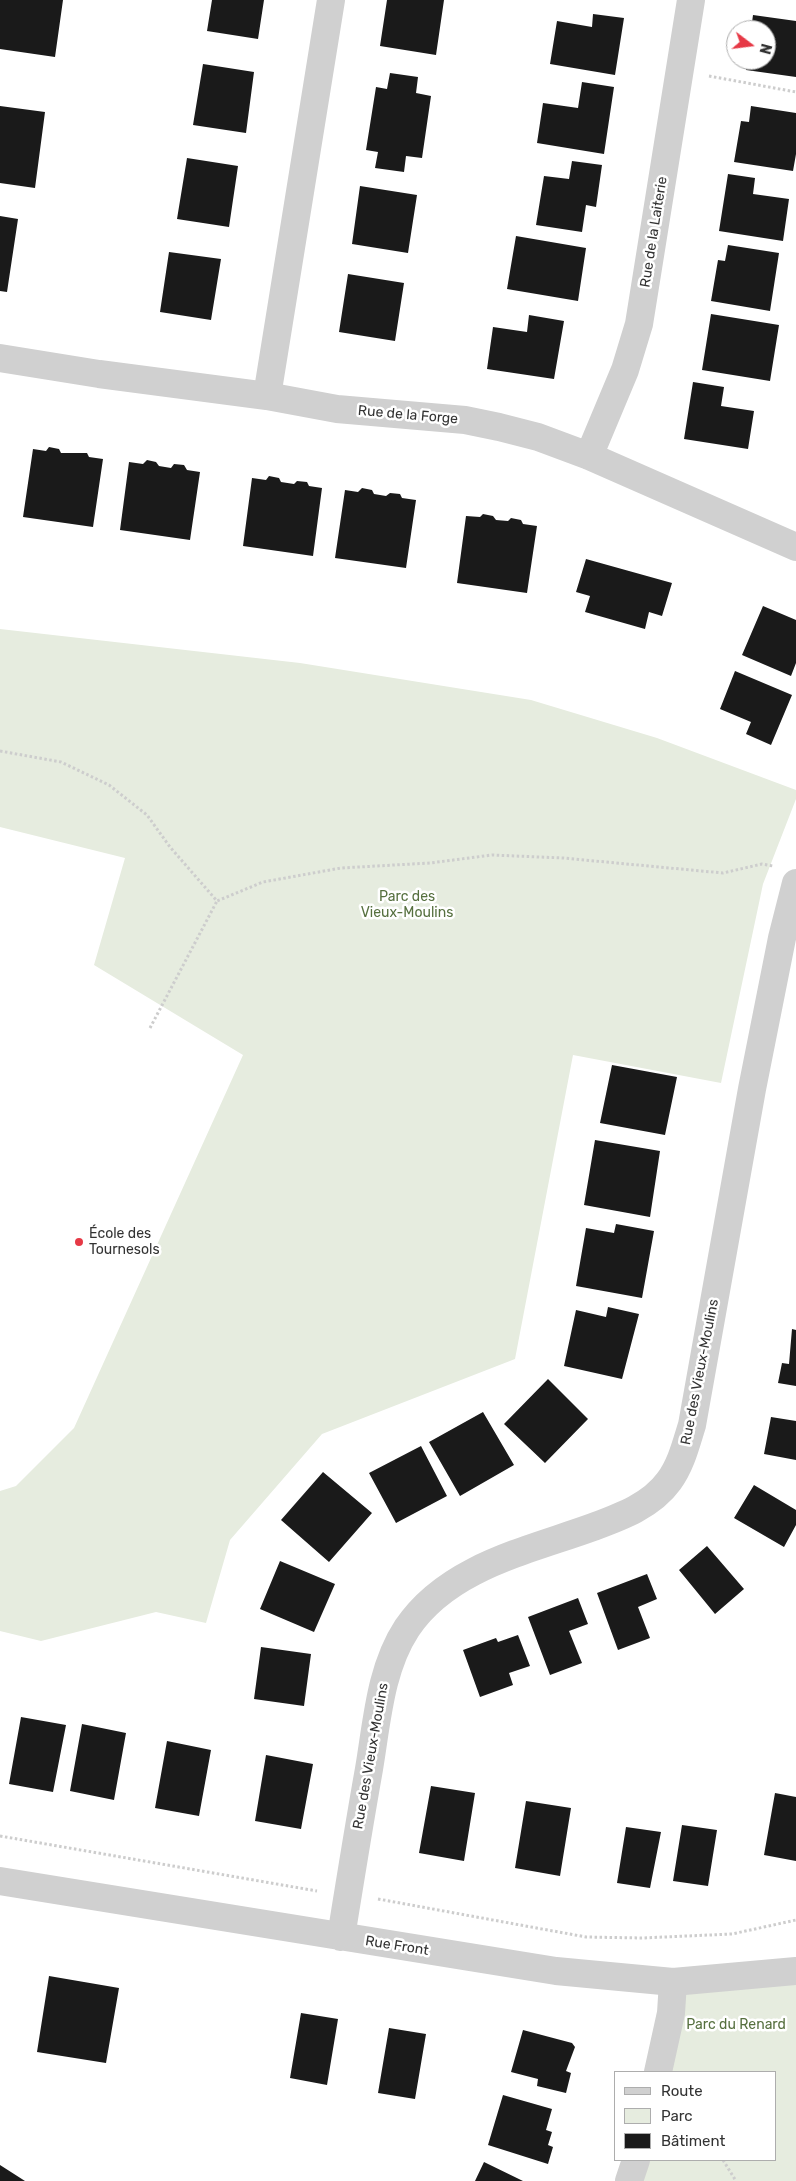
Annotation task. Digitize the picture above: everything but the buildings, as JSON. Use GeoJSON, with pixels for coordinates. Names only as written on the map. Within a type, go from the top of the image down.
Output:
{"type":"FeatureCollection","features":[{"type":"Feature","properties":{"kind":"street"},"geometry":{"type":"LineString","coordinates":[[267,396],[331,0]]}},
{"type":"Feature","properties":{"kind":"street","name":"Rue de la Laiterie"},"geometry":{"type":"LineString","coordinates":[[589,456],[625,370],[639,324],[691,0]]}},
{"type":"Feature","properties":{"kind":"street","name":"Rue de la Forge"},"geometry":{"type":"LineString","coordinates":[[0,358],[100,374],[267,396],[337,409],[464,420],[538,437],[589,456],[796,547]]}},
{"type":"Feature","properties":{"kind":"street","name":"Rue des Vieux-Moulins"},"geometry":{"type":"LineString","coordinates":[[341,1937],[385,1674],[406,1629],[426,1604],[448,1586],[475,1570],[618,1518],[646,1503],[669,1481],[682,1459],[692,1425],[752,1089],[782,938],[788,875]]}},
{"type":"Feature","properties":{"kind":"street","name":"Rue Front"},"geometry":{"type":"LineString","coordinates":[[0,1881],[556,1971],[673,1982],[796,1971]]}},
{"type":"Feature","properties":{"kind":"street"},"geometry":{"type":"LineString","coordinates":[[658,2071],[671,2013],[673,1982]]}},
{"type":"Feature","properties":{"kind":"street"},"geometry":{"type":"LineString","coordinates":[[629,2181],[636,2161]]}},
{"type":"Feature","properties":{"kind":"path"},"geometry":{"type":"LineString","coordinates":[[681,71],[796,92]]}},
{"type":"Feature","properties":{"kind":"path"},"geometry":{"type":"LineString","coordinates":[[0,751],[61,762],[109,786],[147,815],[170,847],[217,901]]}},
{"type":"Feature","properties":{"kind":"path"},"geometry":{"type":"LineString","coordinates":[[150,1028],[217,901],[263,882],[341,868],[430,863],[492,855],[562,858],[723,873],[762,864],[788,875]]}},
{"type":"Feature","properties":{"kind":"path"},"geometry":{"type":"LineString","coordinates":[[0,1836],[348,1894],[586,1937],[642,1938],[732,1934],[796,1920]]}},
{"type":"Feature","properties":{"kind":"path"},"geometry":{"type":"LineString","coordinates":[[724,2161],[736,2181]]}},
{"type":"Feature","properties":{"kind":"green space","name":"Parc des Vieux-Moulins"},"geometry":{"type":"Polygon","coordinates":[[[0,629],[300,663],[531,700],[657,738],[796,790],[796,799],[763,884],[721,1083],[573,1055],[515,1359],[322,1434],[230,1540],[206,1623],[156,1612],[41,1641],[0,1631],[0,1491],[16,1486],[74,1428],[243,1055],[94,965],[125,858],[0,827],[0,629]]]}},
{"type":"Feature","properties":{"kind":"green space","name":"Parc du Renard"},"geometry":{"type":"Polygon","coordinates":[[[796,1971],[796,2181],[629,2181],[636,2161],[776,2161],[776,2071],[658,2071],[673,1982],[796,1971]]]}},
{"type":"Feature","properties":{"kind":"place","name":"École des Tournesols"},"geometry":{"type":"Point","coordinates":[79,1242]}}]}
